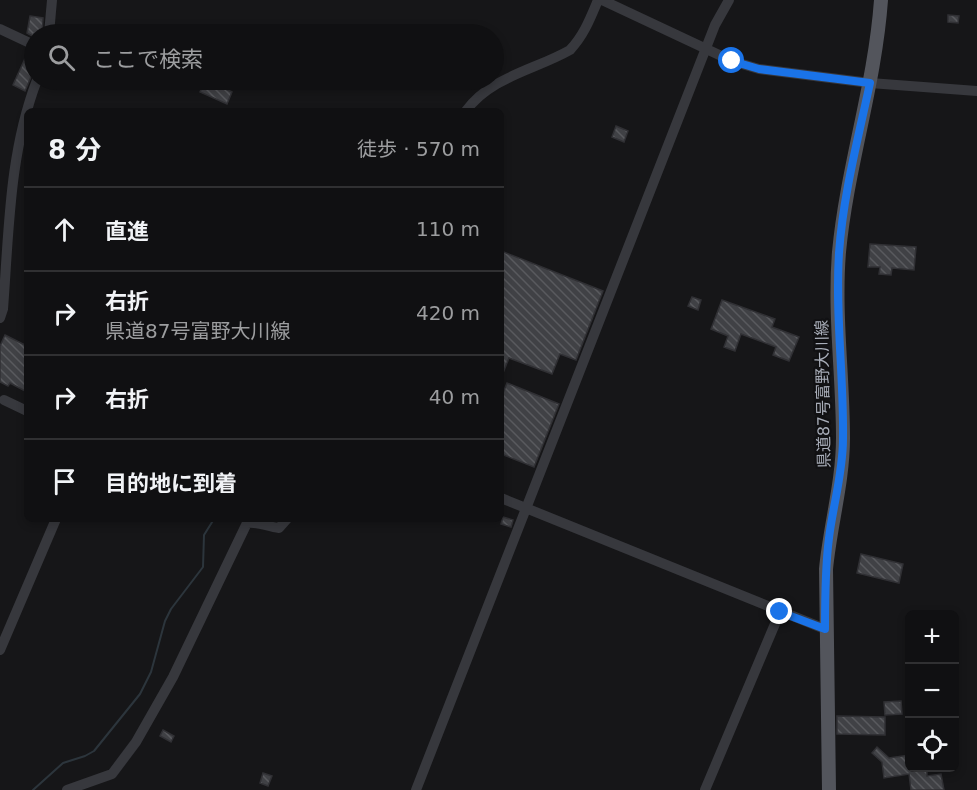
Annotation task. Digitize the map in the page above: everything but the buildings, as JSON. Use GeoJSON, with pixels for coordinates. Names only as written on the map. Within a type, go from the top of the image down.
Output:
{"type":"FeatureCollection","features":[{"type":"Feature","properties":{"kind":"main road","name":"県道87号富野大川線"},"geometry":{"type":"LineString","coordinates":[[829,790],[825,629],[826,569],[829,536],[841,469],[843,440],[838,312],[839,253],[843,218],[878,39],[881,0]]}},
{"type":"Feature","properties":{"kind":"street"},"geometry":{"type":"LineString","coordinates":[[50,24],[52,0]]}},
{"type":"Feature","properties":{"kind":"street"},"geometry":{"type":"LineString","coordinates":[[504,81],[570,50],[580,40],[600,0],[706,50],[759,69],[870,83],[977,91]]}},
{"type":"Feature","properties":{"kind":"street"},"geometry":{"type":"LineString","coordinates":[[416,790],[715,26],[729,0]]}},
{"type":"Feature","properties":{"kind":"street"},"geometry":{"type":"LineString","coordinates":[[0,29],[24,40]]}},
{"type":"Feature","properties":{"kind":"street"},"geometry":{"type":"LineString","coordinates":[[27,108],[33,90]]}},
{"type":"Feature","properties":{"kind":"street"},"geometry":{"type":"LineString","coordinates":[[468,108],[486,90]]}},
{"type":"Feature","properties":{"kind":"street"},"geometry":{"type":"LineString","coordinates":[[0,318],[3,309],[13,170],[24,119]]}},
{"type":"Feature","properties":{"kind":"street"},"geometry":{"type":"LineString","coordinates":[[4,400],[24,410]]}},
{"type":"Feature","properties":{"kind":"street"},"geometry":{"type":"LineString","coordinates":[[504,499],[825,629]]}},
{"type":"Feature","properties":{"kind":"street"},"geometry":{"type":"LineString","coordinates":[[0,650],[55,522]]}},
{"type":"Feature","properties":{"kind":"street"},"geometry":{"type":"LineString","coordinates":[[67,790],[112,774],[136,742],[178,667],[247,523],[253,522],[266,527],[279,528],[284,522]]}},
{"type":"Feature","properties":{"kind":"street"},"geometry":{"type":"LineString","coordinates":[[705,790],[780,612]]}},
{"type":"Feature","properties":{"kind":"waterway"},"geometry":{"type":"LineString","coordinates":[[33,790],[63,763],[94,751],[140,694],[151,672],[165,621],[171,609],[203,567],[204,535],[212,522]]}},
{"type":"Feature","properties":{"kind":"route"},"geometry":{"type":"LineString","coordinates":[[732,61],[759,69],[870,83],[843,218],[839,253],[838,312],[843,440],[838,494],[829,536],[825,629],[780,612]]}}]}
